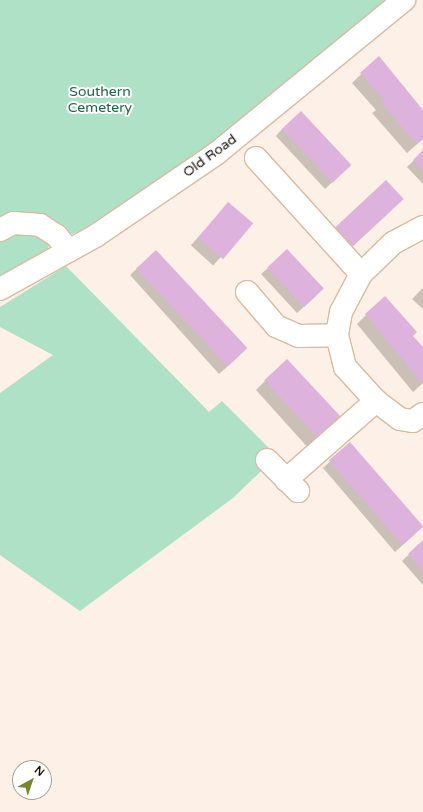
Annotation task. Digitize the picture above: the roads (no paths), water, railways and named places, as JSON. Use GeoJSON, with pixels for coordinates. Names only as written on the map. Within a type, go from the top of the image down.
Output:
{"type":"FeatureCollection","features":[{"type":"Feature","properties":{"kind":"street","name":"Old Road"},"geometry":{"type":"LineString","coordinates":[[0,289],[70,251],[216,153],[404,0]]}},
{"type":"Feature","properties":{"kind":"street"},"geometry":{"type":"LineString","coordinates":[[256,158],[361,274]]}},
{"type":"Feature","properties":{"kind":"street"},"geometry":{"type":"LineString","coordinates":[[0,230],[13,223],[40,225],[57,236],[70,251]]}},
{"type":"Feature","properties":{"kind":"street"},"geometry":{"type":"LineString","coordinates":[[423,227],[393,243],[361,274],[341,312],[337,335],[345,367],[376,401],[400,420],[413,421],[423,414]]}},
{"type":"Feature","properties":{"kind":"street"},"geometry":{"type":"LineString","coordinates":[[247,292],[282,328],[298,336],[337,335]]}},
{"type":"Feature","properties":{"kind":"street"},"geometry":{"type":"LineString","coordinates":[[267,460],[292,486],[376,401]]}},
{"type":"Feature","properties":{"kind":"park label","name":"Southern Cemetery"},"geometry":{"type":"Point","coordinates":[100,100]}}]}
